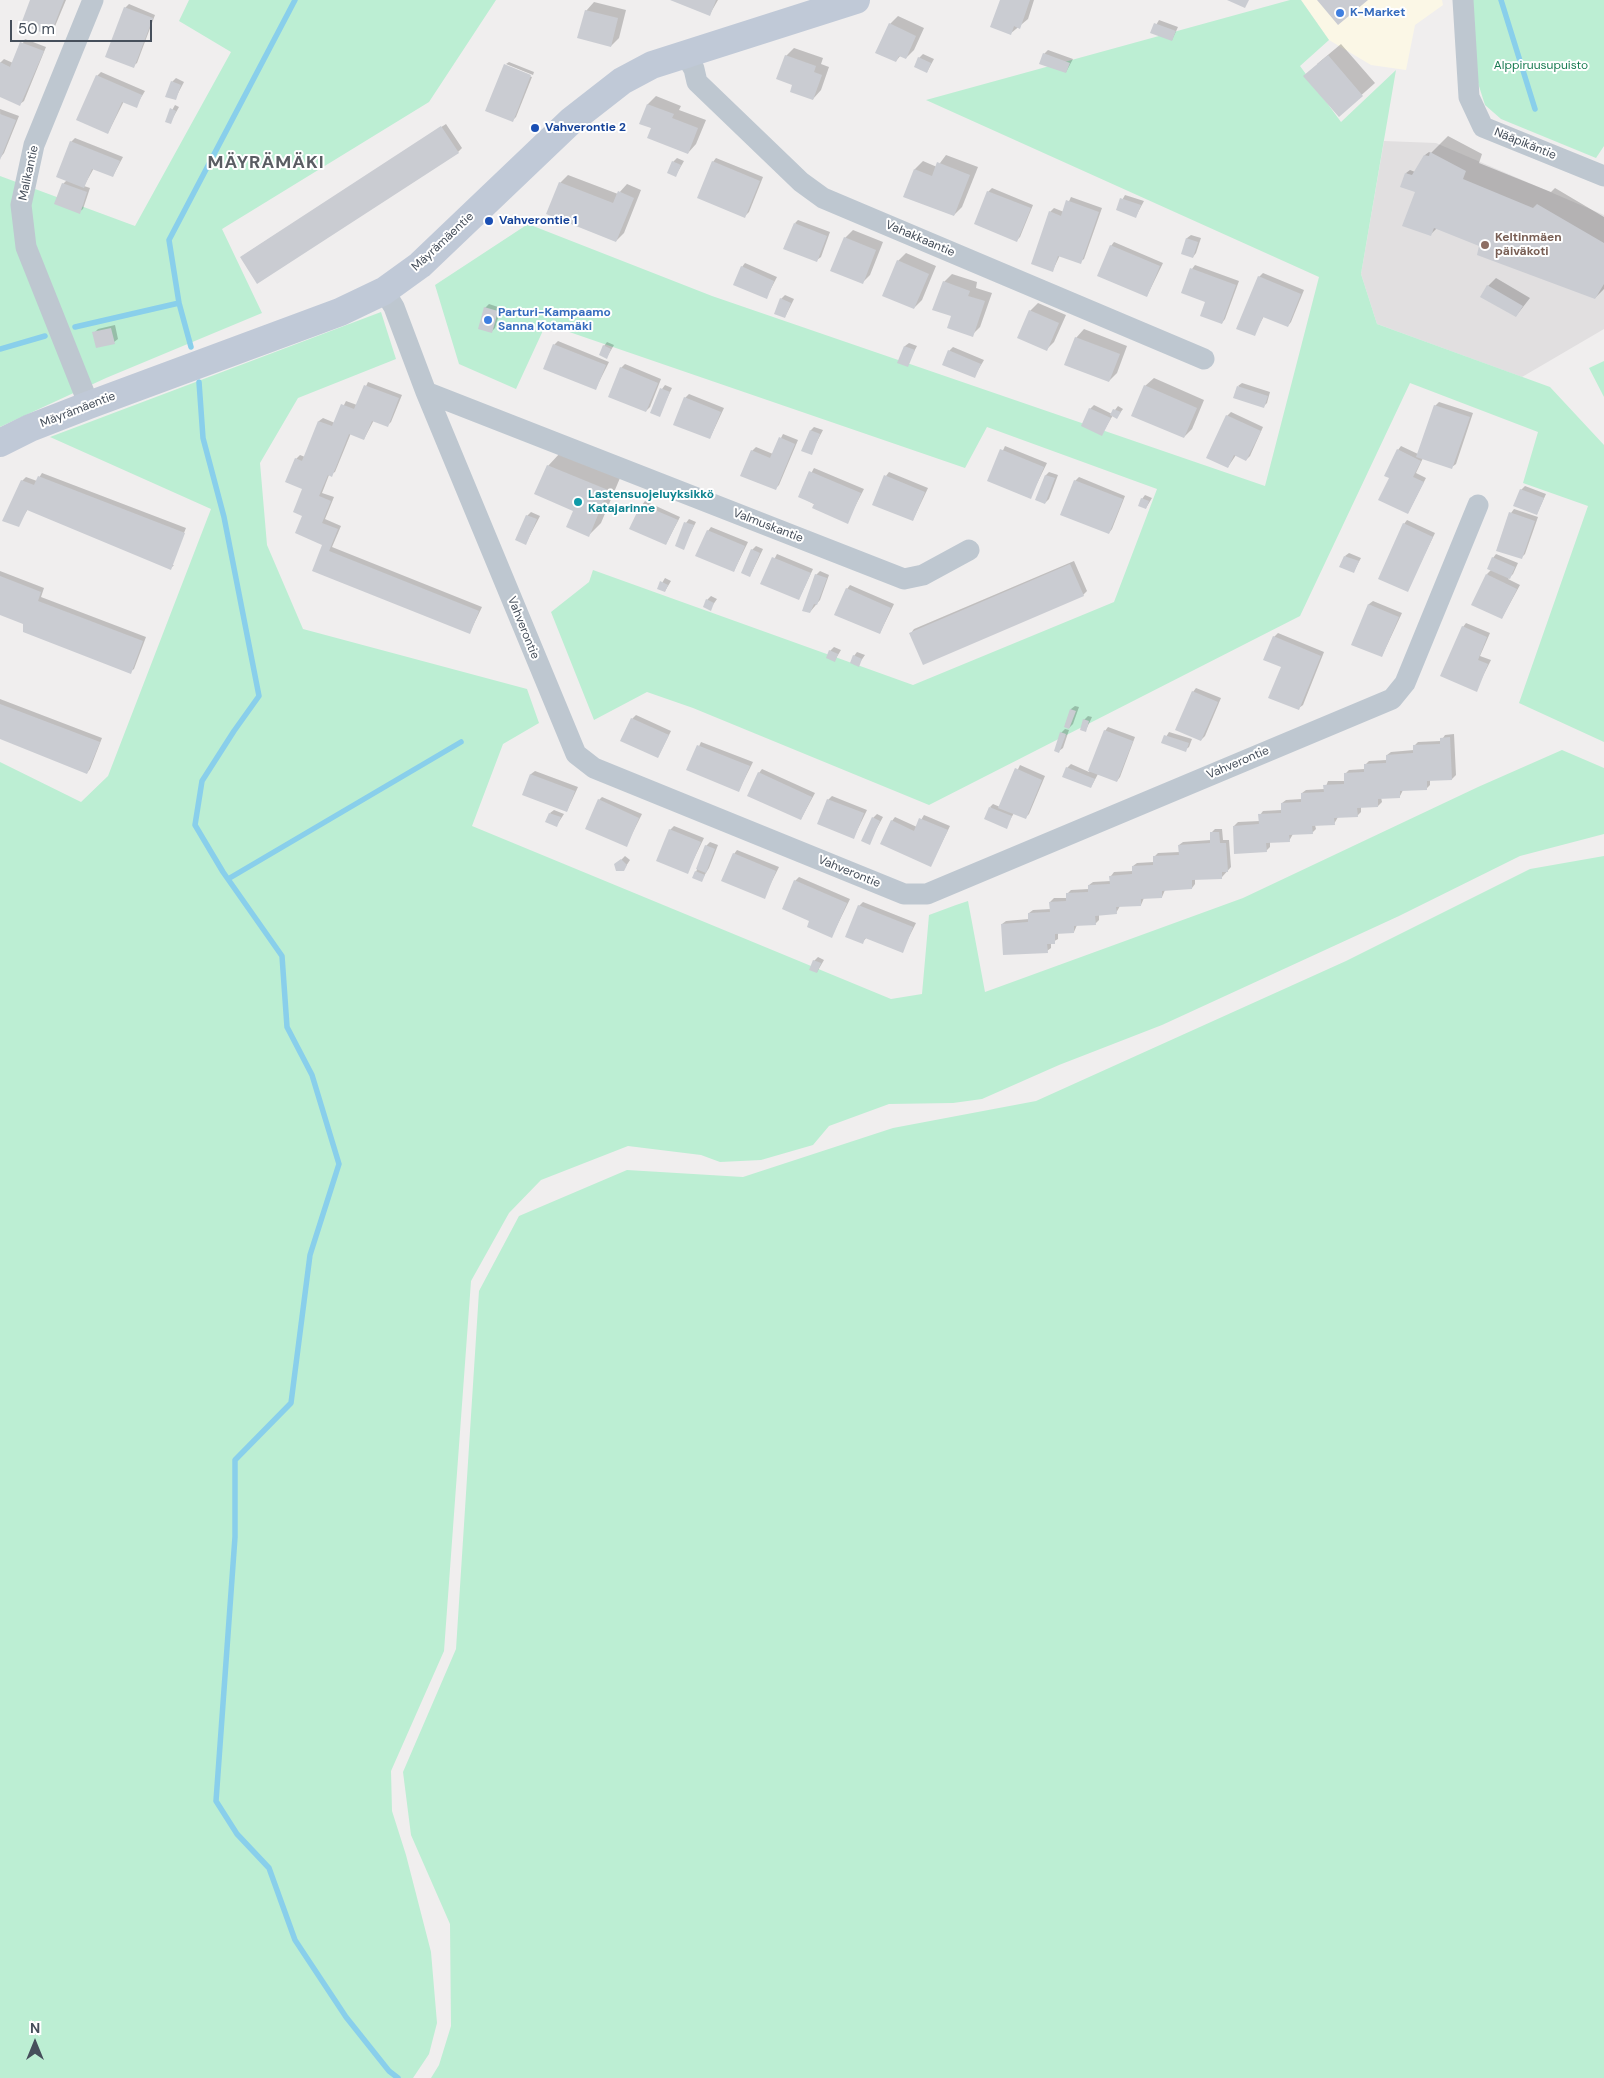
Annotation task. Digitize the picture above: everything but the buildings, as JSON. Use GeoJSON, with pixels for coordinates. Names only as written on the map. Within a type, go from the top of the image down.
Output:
{"type":"FeatureCollection","features":[{"type":"Feature","properties":{"kind":"street","name":"Malikantie"},"geometry":{"type":"LineString","coordinates":[[89,405],[26,247],[21,205],[34,145],[93,0]]}},
{"type":"Feature","properties":{"kind":"street","name":"Mäyrämäentie"},"geometry":{"type":"LineString","coordinates":[[0,443],[30,428],[89,405],[340,312],[384,291],[420,266],[572,120],[622,81],[652,65],[856,0]]}},
{"type":"Feature","properties":{"kind":"street","name":"Nääpikäntie"},"geometry":{"type":"LineString","coordinates":[[1463,0],[1469,98],[1483,127],[1604,176]]}},
{"type":"Feature","properties":{"kind":"street","name":"Vahakkaantie"},"geometry":{"type":"LineString","coordinates":[[685,54],[694,69],[697,82],[801,182],[823,198],[1204,359]]}},
{"type":"Feature","properties":{"kind":"street","name":"Vahverontie"},"geometry":{"type":"LineString","coordinates":[[384,291],[394,307],[426,392],[576,754],[594,768],[904,894],[927,894],[1392,699],[1405,683],[1478,505]]}},
{"type":"Feature","properties":{"kind":"street","name":"Valmuskantie"},"geometry":{"type":"LineString","coordinates":[[426,392],[904,580],[923,575],[969,550]]}},
{"type":"Feature","properties":{"kind":"shaded area"},"geometry":{"type":"Polygon","coordinates":[[[1301,0],[1442,0],[1443,5],[1415,25],[1406,70],[1371,65],[1329,40],[1301,0]]]}},
{"type":"Feature","properties":{"kind":"shaded area","name":"Keltinmäen päiväkoti"},"geometry":{"type":"Polygon","coordinates":[[[1384,141],[1436,143],[1604,215],[1604,329],[1522,377],[1377,324],[1361,274],[1384,141]]]}},
{"type":"Feature","properties":{"kind":"green space"},"geometry":{"type":"Polygon","coordinates":[[[189,0],[496,0],[429,102],[222,229],[262,313],[106,378],[0,427],[0,176],[135,226],[231,52],[179,21],[189,0]]]}},
{"type":"Feature","properties":{"kind":"green space"},"geometry":{"type":"Polygon","coordinates":[[[1290,0],[1301,0],[1329,40],[1300,66],[1341,122],[1396,70],[1361,274],[1377,324],[1550,387],[1604,445],[1604,742],[1519,703],[1588,506],[1523,483],[1538,432],[1410,383],[1300,616],[929,805],[693,708],[647,692],[594,720],[551,612],[589,582],[593,570],[913,685],[1114,602],[1157,489],[987,427],[965,468],[546,324],[516,389],[459,364],[435,285],[528,224],[712,296],[1265,486],[1319,277],[926,100],[1290,0]]]}},
{"type":"Feature","properties":{"kind":"green space","name":"Alppiruusupuisto"},"geometry":{"type":"Polygon","coordinates":[[[1472,0],[1604,0],[1604,146],[1596,158],[1501,119],[1485,105],[1478,83],[1472,0]]]}},
{"type":"Feature","properties":{"kind":"green space"},"geometry":{"type":"Polygon","coordinates":[[[381,312],[396,359],[298,398],[260,463],[267,545],[303,629],[527,689],[539,723],[503,744],[472,826],[891,999],[922,994],[929,915],[968,901],[985,992],[1243,898],[1478,787],[1562,750],[1604,768],[1604,834],[1520,856],[1399,916],[1162,1025],[1059,1065],[982,1099],[953,1103],[889,1104],[829,1126],[813,1145],[761,1160],[720,1162],[701,1155],[628,1146],[541,1180],[509,1213],[471,1281],[444,1651],[391,1771],[392,1811],[406,1855],[431,1952],[437,2023],[429,2054],[413,2078],[0,2078],[0,762],[81,802],[108,776],[211,509],[50,437],[381,312]]]}},
{"type":"Feature","properties":{"kind":"green space"},"geometry":{"type":"Polygon","coordinates":[[[1604,361],[1604,397],[1589,368],[1604,361]]]}},
{"type":"Feature","properties":{"kind":"green space"},"geometry":{"type":"Polygon","coordinates":[[[1604,856],[1604,2078],[431,2078],[439,2065],[451,2026],[450,1924],[411,1835],[403,1772],[456,1649],[479,1291],[519,1216],[627,1170],[743,1177],[893,1128],[1036,1101],[1346,961],[1530,869],[1604,856]]]}},
{"type":"Feature","properties":{"kind":"waterway"},"geometry":{"type":"LineString","coordinates":[[191,347],[179,303],[169,240],[295,0]]}},
{"type":"Feature","properties":{"kind":"waterway"},"geometry":{"type":"LineString","coordinates":[[1501,0],[1535,109]]}},
{"type":"Feature","properties":{"kind":"waterway"},"geometry":{"type":"LineString","coordinates":[[75,327],[179,303]]}},
{"type":"Feature","properties":{"kind":"waterway"},"geometry":{"type":"LineString","coordinates":[[0,349],[45,336]]}},
{"type":"Feature","properties":{"kind":"waterway"},"geometry":{"type":"LineString","coordinates":[[199,382],[203,438],[224,517],[259,696],[202,781],[195,825],[223,872],[282,956],[287,1027],[312,1075],[339,1164],[310,1255],[291,1403],[235,1460],[235,1537],[216,1801],[237,1834],[269,1868],[295,1940],[346,2017],[389,2071],[398,2078]]}},
{"type":"Feature","properties":{"kind":"waterway"},"geometry":{"type":"LineString","coordinates":[[228,879],[461,742]]}},
{"type":"Feature","properties":{"kind":"place","name":"K-Market"},"geometry":{"type":"Point","coordinates":[1340,13]}},
{"type":"Feature","properties":{"kind":"place","name":"Vahverontie 2"},"geometry":{"type":"Point","coordinates":[535,128]}},
{"type":"Feature","properties":{"kind":"place","name":"Vahverontie 1"},"geometry":{"type":"Point","coordinates":[489,221]}},
{"type":"Feature","properties":{"kind":"place","name":"Keltinmäen päiväkoti"},"geometry":{"type":"Point","coordinates":[1485,245]}},
{"type":"Feature","properties":{"kind":"place","name":"Parturi-Kampaamo Sanna Kotamäki"},"geometry":{"type":"Point","coordinates":[488,320]}},
{"type":"Feature","properties":{"kind":"place","name":"Lastensuojeluyksikkö Katajarinne"},"geometry":{"type":"Point","coordinates":[578,502]}},
{"type":"Feature","properties":{"kind":"district","name":"MÄYRÄMÄKI"},"geometry":{"type":"Point","coordinates":[266,163]}}]}
